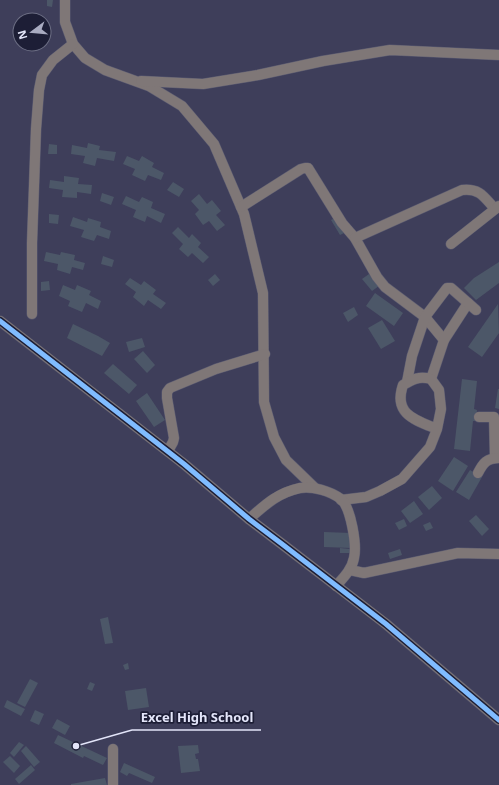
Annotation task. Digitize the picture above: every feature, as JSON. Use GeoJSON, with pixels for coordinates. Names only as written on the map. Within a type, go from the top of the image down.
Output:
{"type":"FeatureCollection","features":[{"type":"Feature","properties":{"kind":"street"},"geometry":{"type":"LineString","coordinates":[[66,0],[65,22],[73,44],[85,58],[105,70],[149,86],[182,106],[214,144],[241,207],[263,293],[265,354],[264,402],[274,437],[286,460],[315,488],[341,500],[347,509],[355,541],[354,557],[350,570],[336,586]]}},
{"type":"Feature","properties":{"kind":"street"},"geometry":{"type":"LineString","coordinates":[[32,314],[33,220],[39,90],[42,75],[53,60],[73,44]]}},
{"type":"Feature","properties":{"kind":"street"},"geometry":{"type":"LineString","coordinates":[[133,80],[203,84],[258,76],[323,61],[390,50],[499,55]]}},
{"type":"Feature","properties":{"kind":"street"},"geometry":{"type":"LineString","coordinates":[[241,207],[301,169],[308,168],[342,223],[354,238],[377,277],[385,287],[425,317],[444,340]]}},
{"type":"Feature","properties":{"kind":"street"},"geometry":{"type":"LineString","coordinates":[[354,238],[462,190],[472,189],[479,192],[497,208],[451,244]]}},
{"type":"Feature","properties":{"kind":"street"},"geometry":{"type":"LineString","coordinates":[[407,382],[412,356],[425,317],[445,291],[449,287],[451,288],[476,310]]}},
{"type":"Feature","properties":{"kind":"street"},"geometry":{"type":"LineString","coordinates":[[431,379],[444,340],[468,303]]}},
{"type":"Feature","properties":{"kind":"street"},"geometry":{"type":"LineString","coordinates":[[0,321],[168,451],[249,520],[386,624],[499,720]]}},
{"type":"Feature","properties":{"kind":"street"},"geometry":{"type":"LineString","coordinates":[[168,451],[174,438],[167,398],[167,392],[170,388],[216,369],[265,354]]}},
{"type":"Feature","properties":{"kind":"street"},"geometry":{"type":"LineString","coordinates":[[341,500],[366,497],[402,480],[430,447],[437,429],[441,409],[439,390],[431,379],[422,377],[414,378],[403,385],[400,394],[401,404],[406,414],[417,421],[437,429]]}},
{"type":"Feature","properties":{"kind":"street"},"geometry":{"type":"LineString","coordinates":[[478,473],[483,463],[497,458],[494,417],[479,417]]}},
{"type":"Feature","properties":{"kind":"street"},"geometry":{"type":"LineString","coordinates":[[249,520],[272,499],[301,488],[315,488]]}},
{"type":"Feature","properties":{"kind":"street"},"geometry":{"type":"LineString","coordinates":[[350,570],[364,573],[458,554],[499,554]]}},
{"type":"Feature","properties":{"kind":"street"},"geometry":{"type":"LineString","coordinates":[[112,785],[113,749]]}},
{"type":"Feature","properties":{"kind":"building"},"geometry":{"type":"Polygon","coordinates":[[[47,0],[53,0],[52,7],[47,6],[47,0]]]}},
{"type":"Feature","properties":{"kind":"building"},"geometry":{"type":"Polygon","coordinates":[[[88,143],[100,146],[99,150],[116,152],[114,161],[97,158],[95,166],[83,163],[85,156],[71,154],[72,145],[87,148],[88,143]]]}},
{"type":"Feature","properties":{"kind":"building"},"geometry":{"type":"Polygon","coordinates":[[[49,144],[57,145],[57,154],[48,154],[49,144]]]}},
{"type":"Feature","properties":{"kind":"building"},"geometry":{"type":"Polygon","coordinates":[[[127,156],[139,161],[142,156],[154,163],[152,167],[164,173],[161,180],[148,175],[145,181],[132,175],[135,169],[123,164],[127,156]]]}},
{"type":"Feature","properties":{"kind":"building"},"geometry":{"type":"Polygon","coordinates":[[[64,176],[79,178],[78,184],[92,185],[91,194],[77,192],[77,198],[62,197],[63,190],[49,188],[50,180],[64,182],[64,176]]]}},
{"type":"Feature","properties":{"kind":"building"},"geometry":{"type":"Polygon","coordinates":[[[173,182],[184,189],[179,197],[167,190],[173,182]]]}},
{"type":"Feature","properties":{"kind":"building"},"geometry":{"type":"Polygon","coordinates":[[[102,193],[114,197],[111,205],[100,201],[102,193]]]}},
{"type":"Feature","properties":{"kind":"building"},"geometry":{"type":"Polygon","coordinates":[[[199,194],[207,204],[212,200],[221,211],[216,215],[225,225],[217,231],[209,221],[203,225],[195,214],[199,210],[191,201],[199,194]]]}},
{"type":"Feature","properties":{"kind":"building"},"geometry":{"type":"Polygon","coordinates":[[[126,196],[139,202],[142,197],[153,202],[151,208],[165,214],[161,223],[147,216],[145,222],[133,217],[136,210],[122,204],[126,196]]]}},
{"type":"Feature","properties":{"kind":"building"},"geometry":{"type":"Polygon","coordinates":[[[49,214],[59,215],[58,224],[49,223],[49,214]]]}},
{"type":"Feature","properties":{"kind":"building"},"geometry":{"type":"Polygon","coordinates":[[[73,217],[87,222],[88,218],[101,222],[100,227],[111,231],[109,239],[97,235],[94,241],[81,237],[84,230],[70,226],[73,217]]]}},
{"type":"Feature","properties":{"kind":"building"},"geometry":{"type":"Polygon","coordinates":[[[335,218],[344,233],[340,235],[331,220],[335,218]]]}},
{"type":"Feature","properties":{"kind":"building"},"geometry":{"type":"Polygon","coordinates":[[[178,227],[189,238],[192,234],[201,243],[198,247],[209,257],[203,263],[192,253],[188,257],[179,249],[183,244],[172,233],[178,227]]]}},
{"type":"Feature","properties":{"kind":"building"},"geometry":{"type":"Polygon","coordinates":[[[46,252],[60,255],[61,252],[75,255],[74,260],[85,263],[83,270],[72,267],[70,274],[57,270],[58,264],[44,261],[46,252]]]}},
{"type":"Feature","properties":{"kind":"building"},"geometry":{"type":"Polygon","coordinates":[[[103,256],[114,260],[112,267],[101,264],[103,256]]]}},
{"type":"Feature","properties":{"kind":"building"},"geometry":{"type":"Polygon","coordinates":[[[499,262],[499,283],[476,300],[464,288],[474,278],[499,262]]]}},
{"type":"Feature","properties":{"kind":"building"},"geometry":{"type":"Polygon","coordinates":[[[215,274],[220,280],[213,286],[208,280],[215,274]]]}},
{"type":"Feature","properties":{"kind":"building"},"geometry":{"type":"Polygon","coordinates":[[[369,274],[379,286],[372,291],[362,279],[369,274]]]}},
{"type":"Feature","properties":{"kind":"building"},"geometry":{"type":"Polygon","coordinates":[[[130,278],[141,285],[144,281],[156,290],[153,294],[166,303],[161,309],[148,300],[144,306],[133,297],[136,292],[125,284],[130,278]]]}},
{"type":"Feature","properties":{"kind":"building"},"geometry":{"type":"Polygon","coordinates":[[[49,281],[50,290],[41,291],[41,282],[49,281]]]}},
{"type":"Feature","properties":{"kind":"building"},"geometry":{"type":"Polygon","coordinates":[[[63,285],[75,290],[77,285],[91,291],[89,295],[101,301],[98,309],[86,303],[82,312],[68,306],[70,301],[59,296],[63,285]]]}},
{"type":"Feature","properties":{"kind":"building"},"geometry":{"type":"Polygon","coordinates":[[[375,293],[403,313],[394,326],[366,306],[375,293]]]}},
{"type":"Feature","properties":{"kind":"building"},"geometry":{"type":"Polygon","coordinates":[[[498,304],[499,333],[482,357],[468,347],[498,304]]]}},
{"type":"Feature","properties":{"kind":"building"},"geometry":{"type":"Polygon","coordinates":[[[354,307],[358,315],[348,322],[343,313],[354,307]]]}},
{"type":"Feature","properties":{"kind":"building"},"geometry":{"type":"Polygon","coordinates":[[[382,320],[395,341],[381,349],[368,328],[382,320]]]}},
{"type":"Feature","properties":{"kind":"building"},"geometry":{"type":"Polygon","coordinates":[[[73,324],[110,343],[102,356],[67,338],[73,324]]]}},
{"type":"Feature","properties":{"kind":"building"},"geometry":{"type":"Polygon","coordinates":[[[142,338],[145,347],[129,352],[126,342],[142,338]]]}},
{"type":"Feature","properties":{"kind":"building"},"geometry":{"type":"Polygon","coordinates":[[[143,351],[155,365],[147,373],[134,359],[143,351]]]}},
{"type":"Feature","properties":{"kind":"building"},"geometry":{"type":"Polygon","coordinates":[[[113,364],[137,385],[129,394],[104,373],[113,364]]]}},
{"type":"Feature","properties":{"kind":"building"},"geometry":{"type":"Polygon","coordinates":[[[462,379],[477,381],[474,409],[477,410],[476,421],[473,421],[470,451],[454,449],[462,379]]]}},
{"type":"Feature","properties":{"kind":"building"},"geometry":{"type":"Polygon","coordinates":[[[499,389],[499,409],[495,408],[499,389]]]}},
{"type":"Feature","properties":{"kind":"building"},"geometry":{"type":"Polygon","coordinates":[[[147,393],[165,420],[154,427],[136,401],[147,393]]]}},
{"type":"Feature","properties":{"kind":"building"},"geometry":{"type":"Polygon","coordinates":[[[454,457],[468,466],[453,491],[438,481],[454,457]]]}},
{"type":"Feature","properties":{"kind":"building"},"geometry":{"type":"Polygon","coordinates":[[[470,470],[482,477],[469,500],[456,492],[470,470]]]}},
{"type":"Feature","properties":{"kind":"building"},"geometry":{"type":"Polygon","coordinates":[[[432,486],[442,498],[429,510],[418,497],[432,486]]]}},
{"type":"Feature","properties":{"kind":"building"},"geometry":{"type":"Polygon","coordinates":[[[414,501],[423,514],[410,523],[401,511],[414,501]]]}},
{"type":"Feature","properties":{"kind":"building"},"geometry":{"type":"Polygon","coordinates":[[[476,515],[489,529],[482,536],[469,521],[476,515]]]}},
{"type":"Feature","properties":{"kind":"building"},"geometry":{"type":"Polygon","coordinates":[[[404,519],[407,526],[399,530],[395,523],[404,519]]]}},
{"type":"Feature","properties":{"kind":"building"},"geometry":{"type":"Polygon","coordinates":[[[430,522],[433,528],[426,531],[423,525],[430,522]]]}},
{"type":"Feature","properties":{"kind":"building"},"geometry":{"type":"Polygon","coordinates":[[[324,532],[351,533],[351,548],[324,547],[324,532]]]}},
{"type":"Feature","properties":{"kind":"building"},"geometry":{"type":"Polygon","coordinates":[[[340,548],[350,549],[350,553],[340,553],[340,548]]]}},
{"type":"Feature","properties":{"kind":"building"},"geometry":{"type":"Polygon","coordinates":[[[400,549],[402,555],[390,559],[388,553],[400,549]]]}},
{"type":"Feature","properties":{"kind":"building"},"geometry":{"type":"Polygon","coordinates":[[[108,617],[113,643],[105,644],[100,619],[108,617]]]}},
{"type":"Feature","properties":{"kind":"building"},"geometry":{"type":"Polygon","coordinates":[[[128,663],[129,669],[125,670],[123,665],[128,663]]]}},
{"type":"Feature","properties":{"kind":"building"},"geometry":{"type":"Polygon","coordinates":[[[30,679],[38,683],[25,707],[17,703],[30,679]]]}},
{"type":"Feature","properties":{"kind":"building"},"geometry":{"type":"Polygon","coordinates":[[[90,682],[95,684],[92,691],[87,689],[90,682]]]}},
{"type":"Feature","properties":{"kind":"building"},"geometry":{"type":"Polygon","coordinates":[[[146,688],[149,707],[128,710],[125,691],[146,688]]]}},
{"type":"Feature","properties":{"kind":"building"},"geometry":{"type":"Polygon","coordinates":[[[7,700],[25,709],[21,716],[4,707],[7,700]]]}},
{"type":"Feature","properties":{"kind":"building"},"geometry":{"type":"Polygon","coordinates":[[[35,710],[44,714],[39,725],[30,721],[35,710]]]}},
{"type":"Feature","properties":{"kind":"building"},"geometry":{"type":"Polygon","coordinates":[[[57,719],[70,726],[65,735],[52,728],[57,719]]]}},
{"type":"Feature","properties":{"kind":"building"},"geometry":{"type":"Polygon","coordinates":[[[58,735],[107,758],[103,765],[84,756],[83,758],[54,743],[58,735]]]}},
{"type":"Feature","properties":{"kind":"building"},"geometry":{"type":"Polygon","coordinates":[[[19,742],[24,745],[14,757],[10,753],[19,742]]]}},
{"type":"Feature","properties":{"kind":"building"},"geometry":{"type":"Polygon","coordinates":[[[198,745],[199,753],[195,754],[196,759],[198,759],[200,771],[181,773],[178,746],[198,745]]]}},
{"type":"Feature","properties":{"kind":"building"},"geometry":{"type":"Polygon","coordinates":[[[26,746],[40,762],[34,767],[21,751],[26,746]]]}},
{"type":"Feature","properties":{"kind":"building"},"geometry":{"type":"Polygon","coordinates":[[[10,756],[20,766],[14,773],[3,762],[10,756]]]}},
{"type":"Feature","properties":{"kind":"building"},"geometry":{"type":"Polygon","coordinates":[[[124,763],[155,777],[152,783],[129,773],[127,776],[120,772],[124,763]]]}},
{"type":"Feature","properties":{"kind":"building"},"geometry":{"type":"Polygon","coordinates":[[[31,765],[35,770],[19,784],[15,779],[31,765]]]}},
{"type":"Feature","properties":{"kind":"building"},"geometry":{"type":"Polygon","coordinates":[[[105,778],[107,785],[71,785],[71,784],[105,778]]]}},
{"type":"Feature","properties":{"kind":"cycle path"},"geometry":{"type":"LineString","coordinates":[[0,321],[184,464],[249,519],[386,624],[499,720]]}},
{"type":"Feature","properties":{"kind":"place","name":"Excel High School"},"geometry":{"type":"Point","coordinates":[76,746]}}]}
